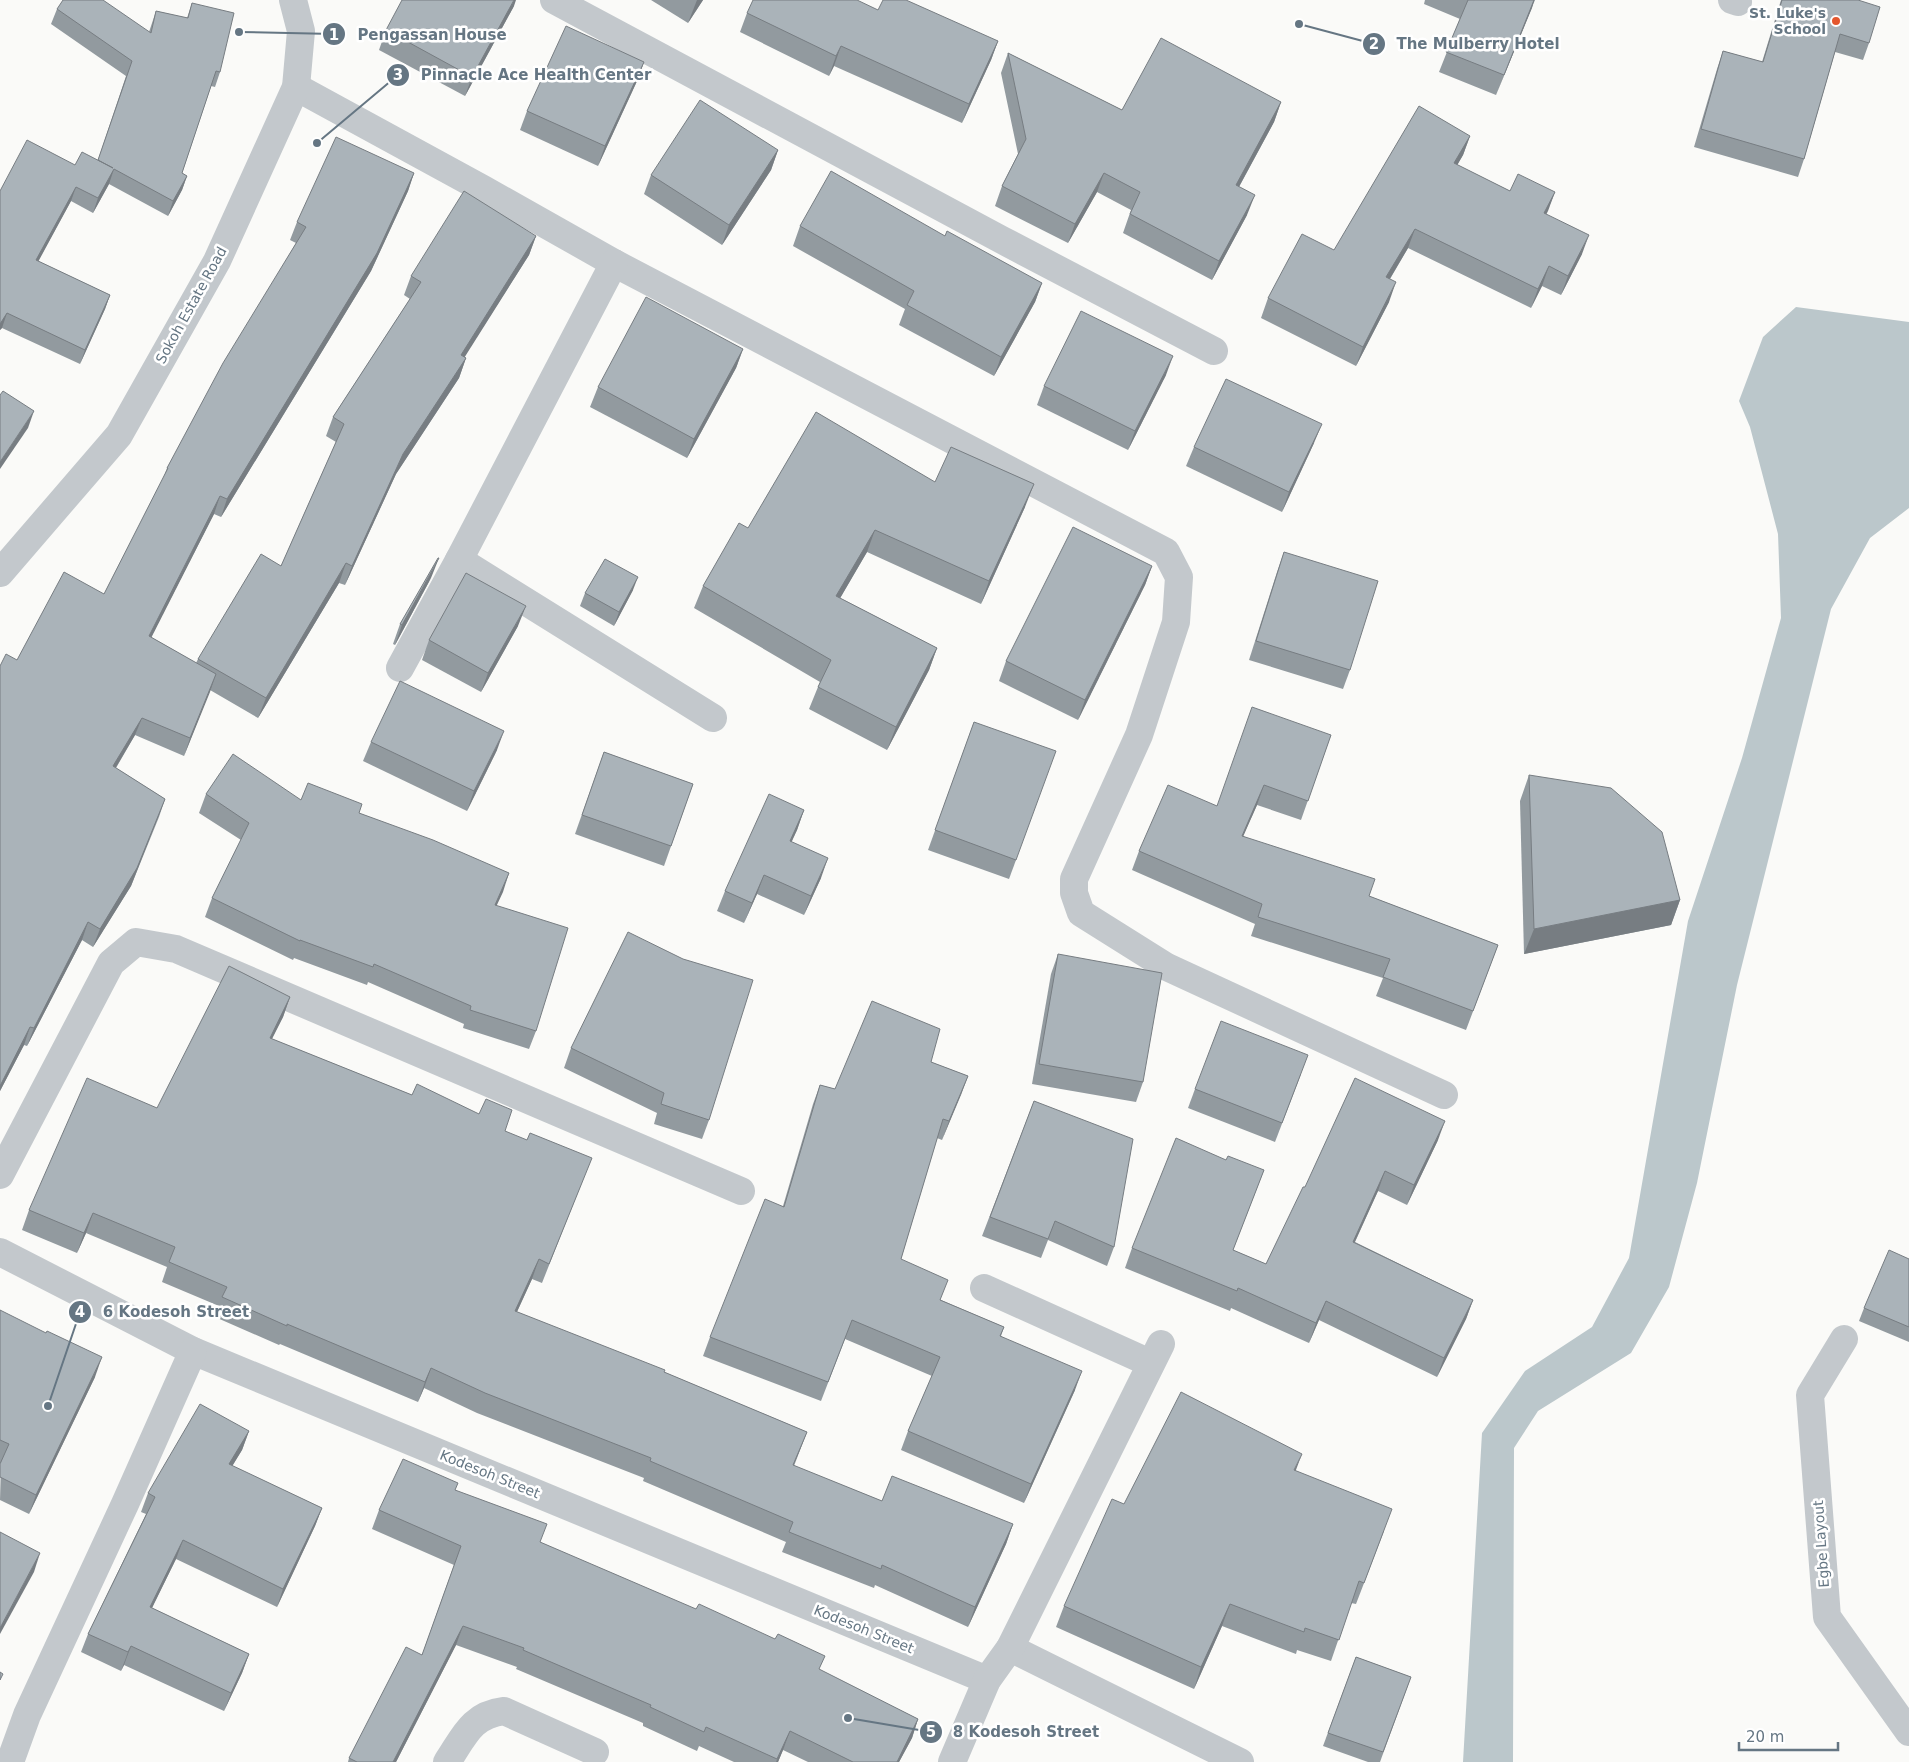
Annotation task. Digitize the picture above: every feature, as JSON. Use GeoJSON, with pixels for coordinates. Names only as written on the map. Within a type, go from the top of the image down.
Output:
{"type":"FeatureCollection","features":[{"type":"Feature","properties":{"kind":"street","name":"Sokoh Estate Road"},"geometry":{"type":"LineString","coordinates":[[0,573],[119,435],[217,261],[296,87],[301,31],[293,0]]}},
{"type":"Feature","properties":{"kind":"street"},"geometry":{"type":"LineString","coordinates":[[554,0],[1002,240],[1214,351]]}},
{"type":"Feature","properties":{"kind":"street"},"geometry":{"type":"LineString","coordinates":[[296,87],[614,263],[1166,552],[1179,577],[1176,622],[1139,735],[1074,879],[1074,893],[1081,913],[1167,967],[1444,1095]]}},
{"type":"Feature","properties":{"kind":"street"},"geometry":{"type":"LineString","coordinates":[[400,668],[459,560],[614,263]]}},
{"type":"Feature","properties":{"kind":"street"},"geometry":{"type":"LineString","coordinates":[[459,560],[713,718]]}},
{"type":"Feature","properties":{"kind":"street"},"geometry":{"type":"LineString","coordinates":[[0,1175],[111,964],[136,942],[176,949],[741,1191]]}},
{"type":"Feature","properties":{"kind":"street","name":"Kodesoh Street"},"geometry":{"type":"LineString","coordinates":[[0,1252],[193,1351],[987,1680]]}},
{"type":"Feature","properties":{"kind":"street"},"geometry":{"type":"LineString","coordinates":[[952,1762],[987,1680],[1010,1648],[1156,1354],[984,1288]]}},
{"type":"Feature","properties":{"kind":"street","name":"Egbe Layout"},"geometry":{"type":"LineString","coordinates":[[1844,1339],[1810,1395],[1827,1618],[1909,1732]]}},
{"type":"Feature","properties":{"kind":"street"},"geometry":{"type":"LineString","coordinates":[[10,1762],[27,1715],[125,1504],[193,1351]]}},
{"type":"Feature","properties":{"kind":"street"},"geometry":{"type":"LineString","coordinates":[[1010,1648],[1240,1762]]}},
{"type":"Feature","properties":{"kind":"street"},"geometry":{"type":"LineString","coordinates":[[447,1762],[474,1722],[491,1712],[504,1711],[595,1752]]}},
{"type":"Feature","properties":{"kind":"shaded area"},"geometry":{"type":"Polygon","coordinates":[[[1796,307],[1909,322],[1909,508],[1870,538],[1831,609],[1737,985],[1697,1183],[1669,1287],[1631,1353],[1538,1411],[1514,1448],[1513,1762],[1463,1762],[1482,1433],[1525,1371],[1592,1327],[1629,1258],[1688,921],[1742,758],[1781,618],[1778,534],[1750,427],[1739,401],[1763,337],[1796,307]]]}},
{"type":"Feature","properties":{"kind":"building"},"geometry":{"type":"Polygon","coordinates":[[[63,0],[103,0],[151,33],[156,11],[188,18],[192,3],[234,13],[220,72],[216,71],[182,173],[187,176],[173,201],[114,169],[98,198],[76,187],[36,260],[110,295],[85,350],[7,313],[0,324],[0,191],[27,140],[75,165],[82,152],[113,168],[98,160],[132,61],[57,9],[63,0]]]}},
{"type":"Feature","properties":{"kind":"building"},"geometry":{"type":"Polygon","coordinates":[[[402,0],[514,0],[472,77],[386,30],[402,0]]]}},
{"type":"Feature","properties":{"kind":"building"},"geometry":{"type":"Polygon","coordinates":[[[753,0],[857,0],[878,10],[883,0],[906,0],[998,41],[969,104],[841,46],[836,56],[747,13],[753,0]]]}},
{"type":"Feature","properties":{"kind":"building"},"geometry":{"type":"Polygon","coordinates":[[[1468,0],[1534,0],[1504,75],[1446,52],[1468,0]]]}},
{"type":"Feature","properties":{"kind":"building"},"geometry":{"type":"Polygon","coordinates":[[[1782,0],[1858,0],[1880,7],[1869,43],[1840,34],[1804,159],[1701,129],[1723,51],[1763,62],[1782,0]]]}},
{"type":"Feature","properties":{"kind":"building"},"geometry":{"type":"Polygon","coordinates":[[[566,26],[644,62],[605,146],[527,111],[566,26]]]}},
{"type":"Feature","properties":{"kind":"building"},"geometry":{"type":"Polygon","coordinates":[[[1161,38],[1281,102],[1236,185],[1255,195],[1219,261],[1130,214],[1140,192],[1104,173],[1075,224],[1002,186],[1026,139],[1008,53],[1122,110],[1161,38]]]}},
{"type":"Feature","properties":{"kind":"building"},"geometry":{"type":"Polygon","coordinates":[[[700,100],[778,150],[729,225],[651,175],[700,100]]]}},
{"type":"Feature","properties":{"kind":"building"},"geometry":{"type":"Polygon","coordinates":[[[1419,106],[1470,136],[1454,163],[1510,191],[1518,174],[1555,192],[1544,213],[1589,235],[1568,276],[1549,266],[1538,289],[1415,229],[1386,277],[1396,282],[1363,347],[1268,298],[1302,234],[1334,250],[1419,106]]]}},
{"type":"Feature","properties":{"kind":"building"},"geometry":{"type":"Polygon","coordinates":[[[336,137],[414,173],[377,253],[227,499],[220,496],[149,636],[216,674],[190,738],[142,718],[113,766],[165,799],[137,868],[100,929],[88,922],[34,1028],[30,1027],[0,1086],[0,666],[6,654],[17,660],[64,572],[104,594],[167,468],[223,363],[306,227],[297,222],[336,137]]]}},
{"type":"Feature","properties":{"kind":"building"},"geometry":{"type":"Polygon","coordinates":[[[831,171],[945,236],[947,231],[1042,283],[1001,357],[907,305],[914,291],[800,226],[831,171]]]}},
{"type":"Feature","properties":{"kind":"building"},"geometry":{"type":"Polygon","coordinates":[[[464,191],[536,236],[461,355],[466,358],[403,454],[352,566],[346,563],[266,698],[198,659],[261,554],[281,566],[344,424],[333,417],[421,282],[411,276],[464,191]]]}},
{"type":"Feature","properties":{"kind":"building"},"geometry":{"type":"Polygon","coordinates":[[[646,297],[743,349],[694,439],[598,387],[646,297]]]}},
{"type":"Feature","properties":{"kind":"building"},"geometry":{"type":"Polygon","coordinates":[[[1081,311],[1173,356],[1135,431],[1044,386],[1081,311]]]}},
{"type":"Feature","properties":{"kind":"building"},"geometry":{"type":"Polygon","coordinates":[[[1226,379],[1322,424],[1289,492],[1194,447],[1226,379]]]}},
{"type":"Feature","properties":{"kind":"building"},"geometry":{"type":"Polygon","coordinates":[[[3,391],[34,411],[0,462],[0,395],[3,391]]]}},
{"type":"Feature","properties":{"kind":"building"},"geometry":{"type":"Polygon","coordinates":[[[816,412],[935,482],[951,447],[1034,484],[989,581],[875,530],[836,596],[937,648],[896,727],[818,687],[831,660],[703,586],[739,523],[748,528],[816,412]]]}},
{"type":"Feature","properties":{"kind":"building"},"geometry":{"type":"Polygon","coordinates":[[[1073,527],[1152,566],[1085,700],[1006,661],[1073,527]]]}},
{"type":"Feature","properties":{"kind":"building"},"geometry":{"type":"Polygon","coordinates":[[[1284,552],[1378,581],[1350,670],[1256,641],[1284,552]]]}},
{"type":"Feature","properties":{"kind":"building"},"geometry":{"type":"Polygon","coordinates":[[[438,558],[402,625],[400,624],[438,558]]]}},
{"type":"Feature","properties":{"kind":"building"},"geometry":{"type":"Polygon","coordinates":[[[605,559],[638,577],[619,612],[585,593],[605,559]]]}},
{"type":"Feature","properties":{"kind":"building"},"geometry":{"type":"Polygon","coordinates":[[[466,573],[526,606],[488,673],[429,640],[466,573]]]}},
{"type":"Feature","properties":{"kind":"building"},"geometry":{"type":"Polygon","coordinates":[[[400,681],[504,731],[474,791],[371,742],[400,681]]]}},
{"type":"Feature","properties":{"kind":"building"},"geometry":{"type":"Polygon","coordinates":[[[1252,707],[1331,735],[1308,801],[1264,785],[1242,836],[1375,879],[1369,896],[1498,945],[1473,1011],[1383,977],[1390,959],[1258,917],[1262,904],[1139,851],[1168,785],[1217,806],[1252,707]]]}},
{"type":"Feature","properties":{"kind":"building"},"geometry":{"type":"Polygon","coordinates":[[[974,722],[1056,751],[1016,860],[935,830],[974,722]]]}},
{"type":"Feature","properties":{"kind":"building"},"geometry":{"type":"Polygon","coordinates":[[[604,752],[693,784],[671,846],[582,815],[604,752]]]}},
{"type":"Feature","properties":{"kind":"building"},"geometry":{"type":"Polygon","coordinates":[[[233,754],[301,800],[308,783],[362,804],[359,813],[433,840],[509,873],[495,905],[568,928],[536,1031],[470,1010],[471,1006],[374,964],[373,967],[300,941],[212,898],[249,823],[206,794],[233,754]]]}},
{"type":"Feature","properties":{"kind":"building"},"geometry":{"type":"Polygon","coordinates":[[[1529,775],[1611,788],[1662,832],[1680,900],[1534,929],[1529,775]]]}},
{"type":"Feature","properties":{"kind":"building"},"geometry":{"type":"Polygon","coordinates":[[[769,794],[804,810],[790,841],[828,858],[811,896],[764,875],[752,903],[725,891],[769,794]]]}},
{"type":"Feature","properties":{"kind":"building"},"geometry":{"type":"Polygon","coordinates":[[[628,932],[683,959],[753,980],[709,1120],[661,1104],[664,1093],[571,1048],[628,932]]]}},
{"type":"Feature","properties":{"kind":"building"},"geometry":{"type":"Polygon","coordinates":[[[1058,954],[1162,973],[1143,1082],[1039,1064],[1058,954]]]}},
{"type":"Feature","properties":{"kind":"building"},"geometry":{"type":"Polygon","coordinates":[[[229,966],[290,997],[270,1038],[412,1095],[417,1084],[479,1114],[486,1099],[512,1110],[505,1131],[527,1140],[530,1133],[592,1158],[549,1264],[539,1259],[515,1311],[665,1370],[664,1372],[807,1432],[793,1465],[882,1501],[892,1476],[1013,1524],[975,1607],[882,1565],[881,1569],[789,1532],[793,1522],[650,1461],[651,1458],[485,1393],[431,1368],[425,1382],[287,1324],[287,1326],[222,1297],[227,1287],[169,1262],[175,1247],[93,1213],[84,1233],[29,1210],[87,1078],[157,1108],[229,966]]]}},
{"type":"Feature","properties":{"kind":"building"},"geometry":{"type":"Polygon","coordinates":[[[872,1001],[940,1029],[931,1062],[968,1076],[949,1121],[943,1119],[901,1259],[948,1280],[940,1300],[1004,1327],[1000,1336],[1082,1371],[1031,1484],[908,1431],[940,1357],[852,1320],[828,1382],[710,1337],[765,1199],[784,1207],[820,1085],[835,1089],[872,1001]]]}},
{"type":"Feature","properties":{"kind":"building"},"geometry":{"type":"Polygon","coordinates":[[[1221,1021],[1308,1055],[1282,1123],[1195,1089],[1221,1021]]]}},
{"type":"Feature","properties":{"kind":"building"},"geometry":{"type":"Polygon","coordinates":[[[1355,1078],[1445,1121],[1414,1185],[1385,1171],[1353,1242],[1473,1300],[1444,1358],[1326,1301],[1316,1323],[1238,1288],[1237,1291],[1132,1248],[1176,1138],[1226,1160],[1228,1156],[1264,1170],[1233,1250],[1266,1264],[1303,1187],[1305,1187],[1355,1078]]]}},
{"type":"Feature","properties":{"kind":"building"},"geometry":{"type":"Polygon","coordinates":[[[1034,1101],[1133,1139],[1114,1247],[1055,1221],[1048,1239],[990,1217],[1034,1101]]]}},
{"type":"Feature","properties":{"kind":"building"},"geometry":{"type":"Polygon","coordinates":[[[1889,1250],[1909,1259],[1909,1327],[1864,1308],[1889,1250]]]}},
{"type":"Feature","properties":{"kind":"building"},"geometry":{"type":"Polygon","coordinates":[[[0,1310],[46,1333],[47,1331],[102,1357],[36,1495],[0,1477],[0,1464],[9,1444],[0,1440],[0,1310]]]}},
{"type":"Feature","properties":{"kind":"building"},"geometry":{"type":"Polygon","coordinates":[[[1181,1392],[1302,1454],[1294,1470],[1392,1509],[1364,1583],[1359,1581],[1339,1640],[1305,1628],[1304,1632],[1230,1604],[1201,1667],[1064,1606],[1112,1499],[1124,1504],[1181,1392]]]}},
{"type":"Feature","properties":{"kind":"building"},"geometry":{"type":"Polygon","coordinates":[[[200,1404],[249,1431],[229,1464],[322,1508],[283,1589],[183,1540],[150,1607],[249,1654],[231,1693],[131,1646],[128,1652],[88,1634],[155,1497],[148,1493],[200,1404]]]}},
{"type":"Feature","properties":{"kind":"building"},"geometry":{"type":"Polygon","coordinates":[[[403,1459],[458,1483],[455,1490],[547,1524],[540,1542],[696,1609],[699,1604],[775,1639],[778,1634],[825,1656],[819,1669],[918,1719],[897,1762],[853,1762],[790,1731],[777,1759],[706,1727],[704,1732],[650,1707],[651,1705],[523,1650],[524,1648],[463,1626],[393,1762],[357,1762],[349,1758],[406,1647],[422,1655],[461,1546],[379,1510],[403,1459]]]}},
{"type":"Feature","properties":{"kind":"building"},"geometry":{"type":"Polygon","coordinates":[[[0,1532],[40,1553],[0,1628],[0,1532]]]}},
{"type":"Feature","properties":{"kind":"building"},"geometry":{"type":"Polygon","coordinates":[[[1356,1657],[1411,1677],[1383,1752],[1328,1733],[1356,1657]]]}},
{"type":"Feature","properties":{"kind":"place","name":"St. Luke's School"},"geometry":{"type":"Point","coordinates":[1836,21]}},
{"type":"Feature","properties":{"kind":"place","name":"The Mulberry Hotel"},"geometry":{"type":"Point","coordinates":[1299,24]}},
{"type":"Feature","properties":{"kind":"place","name":"Pengassan House"},"geometry":{"type":"Point","coordinates":[239,32]}},
{"type":"Feature","properties":{"kind":"place","name":"Pinnacle Ace Health Center"},"geometry":{"type":"Point","coordinates":[317,143]}},
{"type":"Feature","properties":{"kind":"place","name":"6 Kodesoh Street"},"geometry":{"type":"Point","coordinates":[48,1406]}},
{"type":"Feature","properties":{"kind":"place","name":"8 Kodesoh Street"},"geometry":{"type":"Point","coordinates":[848,1718]}}]}
